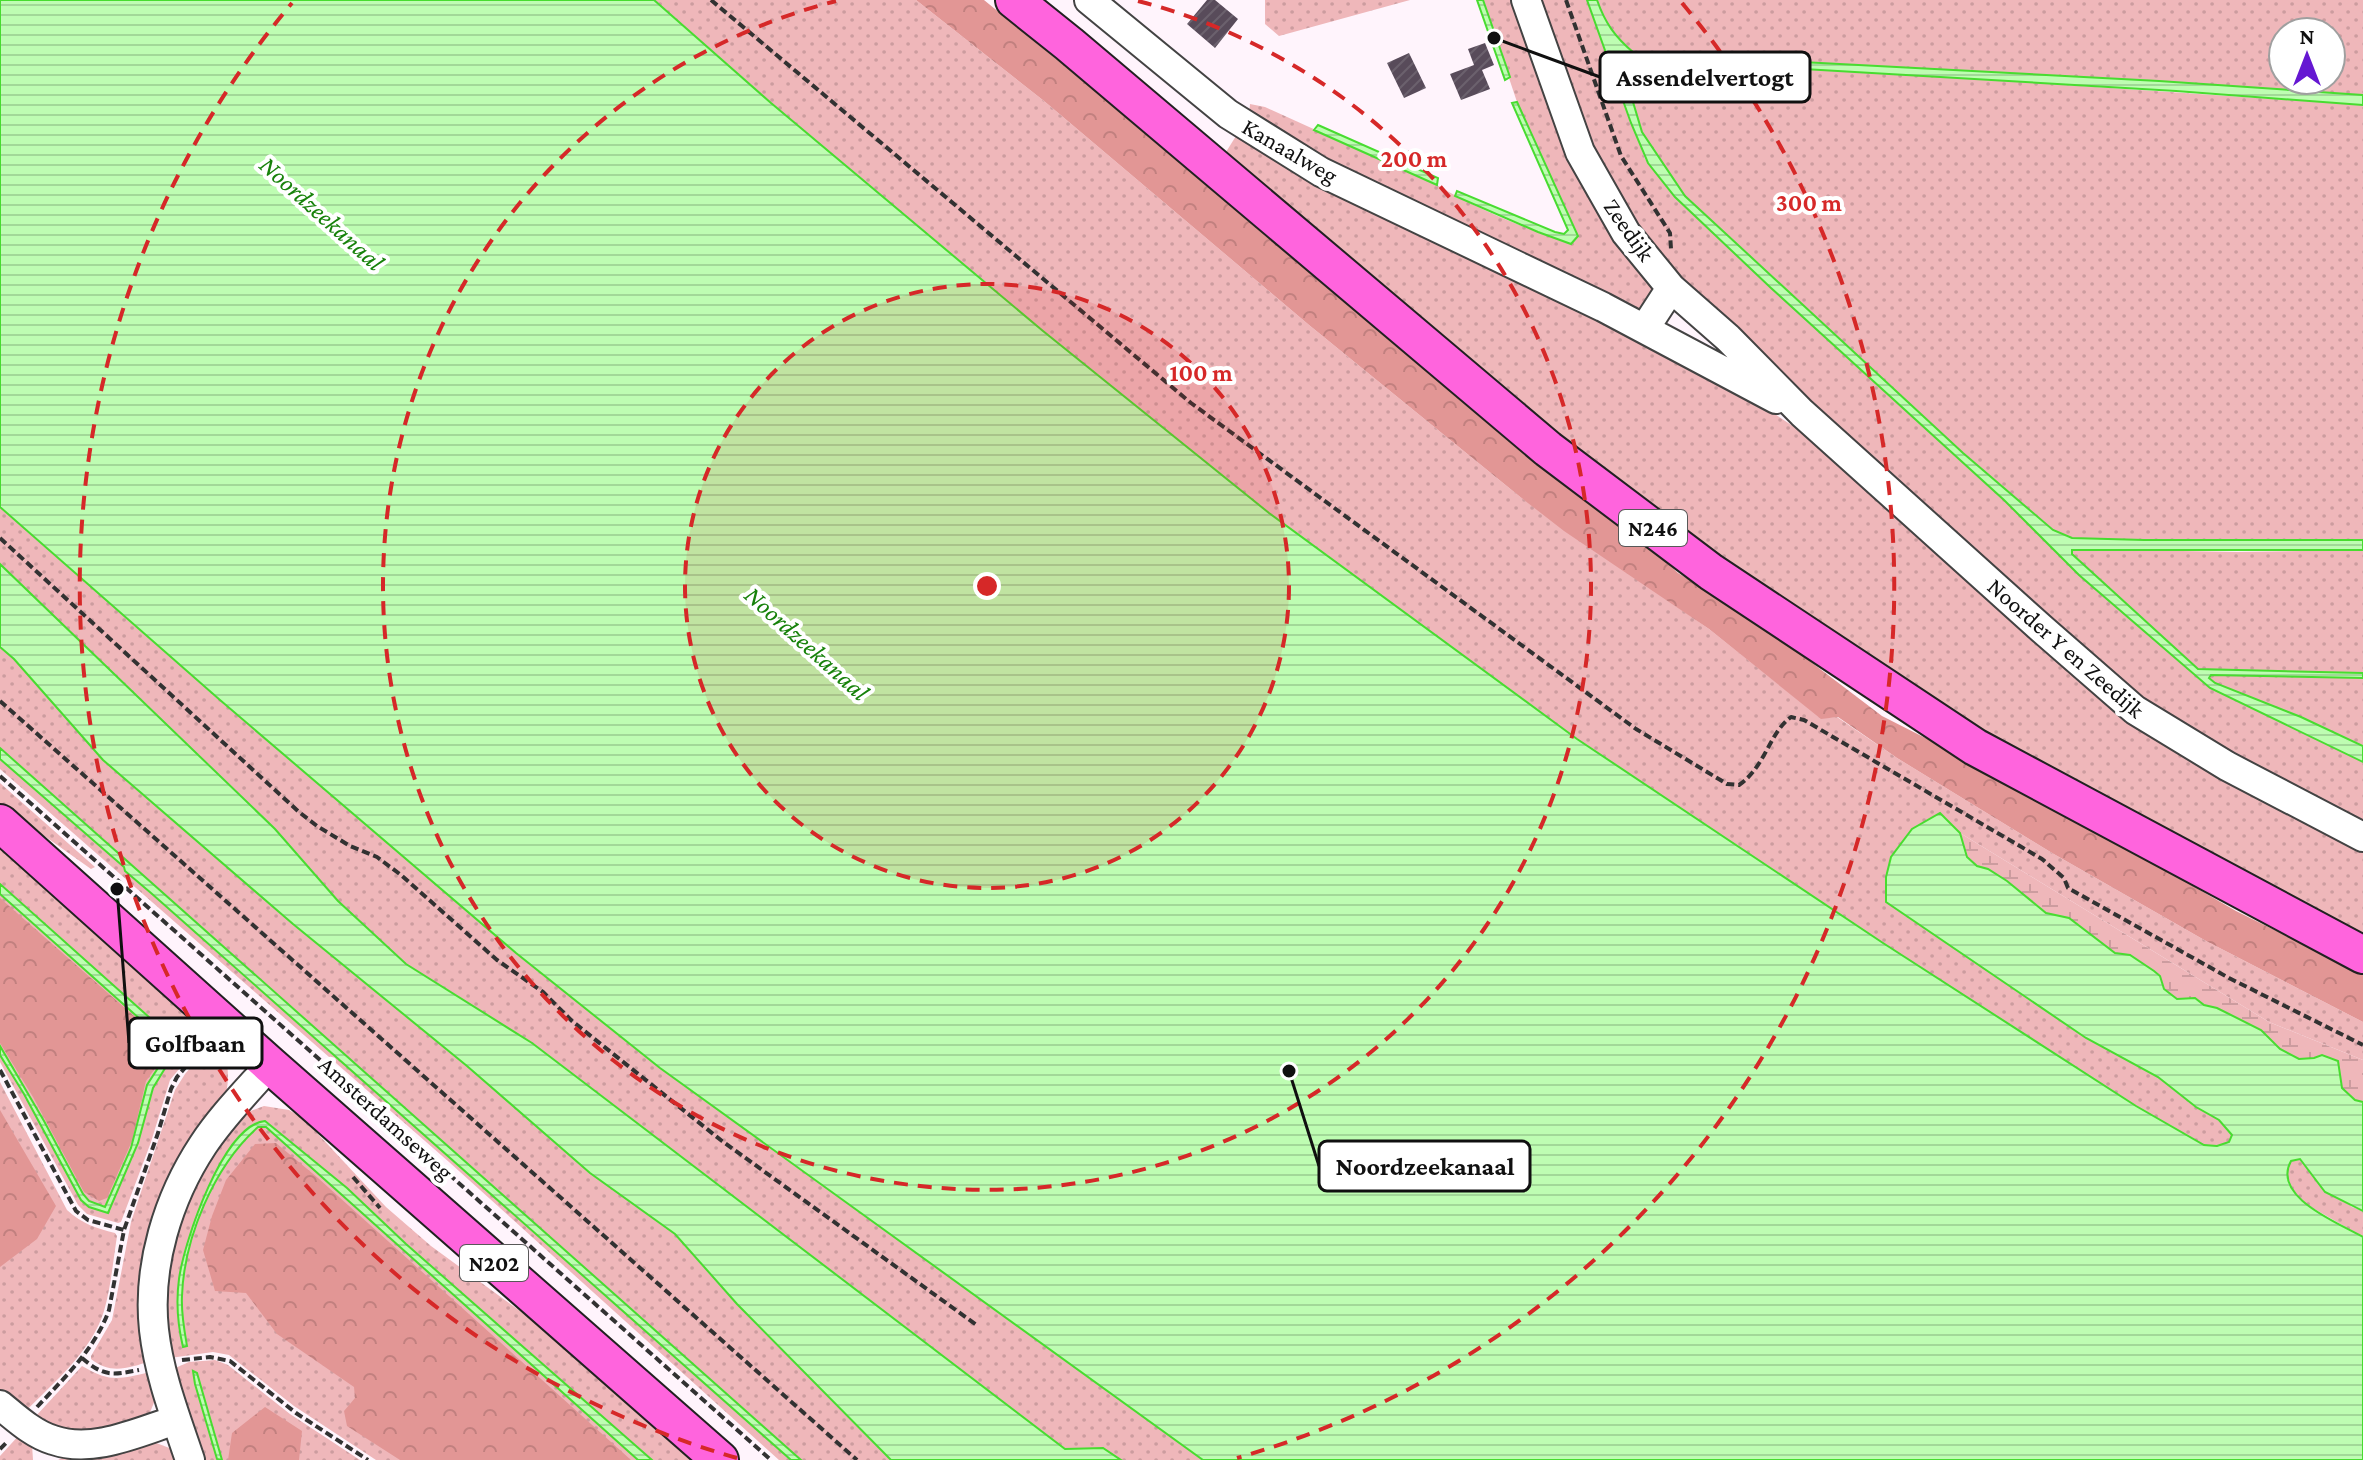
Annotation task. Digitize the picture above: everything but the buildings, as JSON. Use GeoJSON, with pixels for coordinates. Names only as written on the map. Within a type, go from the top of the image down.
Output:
{"type":"FeatureCollection","features":[{"type":"Feature","properties":{"kind":"main road","name":"N246"},"geometry":{"type":"LineString","coordinates":[[1014,0],[1548,449],[1711,572],[1975,747],[2363,955]]}},
{"type":"Feature","properties":{"kind":"main road","name":"Amsterdamseweg"},"geometry":{"type":"LineString","coordinates":[[0,823],[720,1460]]}},
{"type":"Feature","properties":{"kind":"street","name":"Kanaalweg"},"geometry":{"type":"LineString","coordinates":[[1089,0],[1228,114],[1321,172],[1645,328],[1802,413]]}},
{"type":"Feature","properties":{"kind":"street","name":"Zeedijk"},"geometry":{"type":"LineString","coordinates":[[1526,0],[1580,152],[1626,233],[1671,288],[1728,338],[1802,413]]}},
{"type":"Feature","properties":{"kind":"street"},"geometry":{"type":"LineString","coordinates":[[1645,328],[1671,288]]}},
{"type":"Feature","properties":{"kind":"street","name":"Noorder Y en Zeedijk"},"geometry":{"type":"LineString","coordinates":[[1802,413],[2135,710],[2227,766],[2363,837]]}},
{"type":"Feature","properties":{"kind":"street"},"geometry":{"type":"LineString","coordinates":[[190,1460],[176,1420],[154,1330],[153,1289],[159,1252],[181,1183],[205,1142],[270,1065]]}},
{"type":"Feature","properties":{"kind":"street"},"geometry":{"type":"LineString","coordinates":[[0,1405],[23,1423],[48,1450],[64,1443],[93,1444],[113,1440],[176,1420]]}},
{"type":"Feature","properties":{"kind":"path"},"geometry":{"type":"LineString","coordinates":[[711,0],[1191,403],[1636,729],[1727,784],[1739,785],[1753,776],[1783,723],[1791,717],[1804,720],[2042,859],[2064,878],[2068,888],[2229,978],[2363,1045]]}},
{"type":"Feature","properties":{"kind":"path"},"geometry":{"type":"LineString","coordinates":[[1566,0],[1621,156],[1670,233],[1671,288]]}},
{"type":"Feature","properties":{"kind":"path"},"geometry":{"type":"LineString","coordinates":[[0,538],[317,826],[350,846],[377,857],[401,875],[497,960],[543,992],[572,1021],[722,1141],[978,1326]]}},
{"type":"Feature","properties":{"kind":"path"},"geometry":{"type":"LineString","coordinates":[[0,701],[857,1460]]}},
{"type":"Feature","properties":{"kind":"path","name":"Amsterdamseweg"},"geometry":{"type":"LineString","coordinates":[[0,776],[771,1460]]}},
{"type":"Feature","properties":{"kind":"path"},"geometry":{"type":"LineString","coordinates":[[0,1449],[82,1358],[100,1332],[109,1310],[124,1230],[171,1089],[177,1077],[248,996]]}},
{"type":"Feature","properties":{"kind":"path"},"geometry":{"type":"LineString","coordinates":[[0,1070],[76,1211],[88,1220],[124,1230]]}},
{"type":"Feature","properties":{"kind":"path"},"geometry":{"type":"LineString","coordinates":[[82,1358],[107,1374],[194,1357],[225,1359],[296,1413],[368,1460]]}},
{"type":"Feature","properties":{"kind":"green space"},"geometry":{"type":"Polygon","coordinates":[[[654,0],[916,0],[1044,101],[1309,325],[1519,496],[1709,629],[1821,718],[1837,717],[1897,758],[2052,853],[2206,941],[2363,1022],[2363,1060],[2269,1022],[1960,833],[1940,813],[1912,829],[1891,857],[2020,993],[2086,1038],[2158,1077],[2196,1107],[2219,1120],[2232,1135],[2229,1142],[2207,1145],[2298,1198],[2287,1171],[2291,1161],[2300,1159],[2352,1207],[2363,1211],[2363,1237],[2136,1106],[1883,943],[1577,739],[1269,513],[1043,331],[771,103],[654,0]]]}},
{"type":"Feature","properties":{"kind":"green space"},"geometry":{"type":"Polygon","coordinates":[[[916,0],[984,0],[1598,501],[1678,573],[1761,624],[1882,716],[2022,787],[2236,911],[2363,974],[2363,1022],[2206,941],[2052,853],[1897,758],[1838,717],[1821,719],[1709,629],[1564,531],[1519,496],[1309,325],[1044,101],[916,0]]]}},
{"type":"Feature","properties":{"kind":"green space"},"geometry":{"type":"Polygon","coordinates":[[[1265,0],[1410,0],[1279,36],[1265,24],[1265,0]]]}},
{"type":"Feature","properties":{"kind":"green space"},"geometry":{"type":"Polygon","coordinates":[[[1483,0],[1518,0],[1652,283],[1650,301],[1645,310],[1630,313],[1304,153],[1249,117],[1250,104],[1265,107],[1485,210],[1571,244],[1578,235],[1517,102],[1483,0]]]}},
{"type":"Feature","properties":{"kind":"green space"},"geometry":{"type":"Polygon","coordinates":[[[1533,0],[1587,0],[1645,159],[1675,197],[2004,500],[2079,575],[2210,688],[2363,762],[2363,828],[2196,736],[2113,681],[1952,538],[1681,280],[1623,212],[1594,161],[1533,0]]]}},
{"type":"Feature","properties":{"kind":"green space"},"geometry":{"type":"Polygon","coordinates":[[[1597,0],[2363,0],[2363,95],[2347,94],[2347,16],[2267,16],[2267,88],[1633,53],[1611,29],[1597,0]]]}},
{"type":"Feature","properties":{"kind":"green space"},"geometry":{"type":"Polygon","coordinates":[[[1628,62],[1903,74],[2363,105],[2363,540],[2072,538],[2053,530],[1963,453],[1685,196],[1642,132],[1626,70],[1628,62]]]}},
{"type":"Feature","properties":{"kind":"green space"},"geometry":{"type":"Polygon","coordinates":[[[1241,128],[1746,395],[1814,440],[2089,680],[2363,852],[2363,938],[2080,796],[1768,590],[1621,484],[1221,160],[1241,128]]]}},
{"type":"Feature","properties":{"kind":"green space"},"geometry":{"type":"Polygon","coordinates":[[[0,507],[516,953],[660,1068],[1203,1460],[1121,1460],[1103,1448],[1065,1449],[532,1043],[406,964],[338,901],[275,829],[0,564],[0,507]]]}},
{"type":"Feature","properties":{"kind":"green space"},"geometry":{"type":"Polygon","coordinates":[[[2072,549],[2237,552],[2363,550],[2363,673],[2198,669],[2072,554],[2072,549]]]}},
{"type":"Feature","properties":{"kind":"green space"},"geometry":{"type":"Polygon","coordinates":[[[0,647],[590,1173],[675,1234],[737,1304],[891,1460],[779,1460],[449,1162],[0,769],[0,647]]]}},
{"type":"Feature","properties":{"kind":"green space"},"geometry":{"type":"Polygon","coordinates":[[[2210,675],[2363,678],[2363,746],[2215,683],[2209,678],[2210,675]]]}},
{"type":"Feature","properties":{"kind":"green space"},"geometry":{"type":"Polygon","coordinates":[[[0,783],[95,867],[91,869],[5,808],[0,803],[0,783]]]}},
{"type":"Feature","properties":{"kind":"green space"},"geometry":{"type":"Polygon","coordinates":[[[1960,833],[2269,1022],[2363,1060],[2363,1102],[2355,1100],[2342,1088],[2338,1061],[2299,1059],[2280,1049],[2261,1030],[2217,1008],[2177,999],[2164,989],[2160,976],[2130,955],[2115,953],[2069,918],[2046,913],[2007,881],[1977,866],[1967,857],[1960,833]]]}},
{"type":"Feature","properties":{"kind":"green space"},"geometry":{"type":"Polygon","coordinates":[[[0,841],[208,1034],[170,1080],[151,1142],[121,1222],[118,1223],[87,1214],[78,1205],[0,1062],[0,841]]]}},
{"type":"Feature","properties":{"kind":"green space"},"geometry":{"type":"Polygon","coordinates":[[[0,898],[167,1045],[167,1052],[146,1081],[132,1141],[107,1198],[99,1201],[84,1192],[0,1043],[0,898]]]}},
{"type":"Feature","properties":{"kind":"green space"},"geometry":{"type":"Polygon","coordinates":[[[213,1041],[222,1051],[227,1065],[226,1093],[181,1164],[151,1361],[127,1368],[106,1367],[91,1359],[91,1356],[112,1320],[131,1222],[175,1090],[213,1041]]]}},
{"type":"Feature","properties":{"kind":"green space"},"geometry":{"type":"Polygon","coordinates":[[[0,1082],[67,1210],[84,1222],[117,1236],[108,1293],[98,1326],[71,1365],[26,1411],[0,1393],[0,1082]]]}},
{"type":"Feature","properties":{"kind":"green space"},"geometry":{"type":"Polygon","coordinates":[[[264,1106],[289,1110],[304,1119],[386,1207],[431,1246],[550,1333],[699,1460],[376,1460],[294,1406],[229,1355],[213,1352],[170,1358],[162,1286],[186,1193],[237,1120],[264,1106]]]}},
{"type":"Feature","properties":{"kind":"green space"},"geometry":{"type":"Polygon","coordinates":[[[0,1110],[56,1206],[37,1239],[0,1267],[0,1110]]]}},
{"type":"Feature","properties":{"kind":"green space"},"geometry":{"type":"Polygon","coordinates":[[[276,1143],[631,1460],[400,1460],[347,1426],[344,1411],[355,1398],[354,1387],[277,1334],[246,1293],[215,1291],[203,1250],[226,1180],[255,1144],[276,1143]]]}},
{"type":"Feature","properties":{"kind":"green space"},"geometry":{"type":"Polygon","coordinates":[[[215,1360],[228,1365],[290,1414],[360,1460],[200,1460],[173,1369],[189,1362],[215,1360]]]}},
{"type":"Feature","properties":{"kind":"green space"},"geometry":{"type":"Polygon","coordinates":[[[82,1366],[109,1377],[152,1372],[157,1395],[149,1415],[114,1430],[69,1434],[35,1417],[82,1366]]]}},
{"type":"Feature","properties":{"kind":"green space"},"geometry":{"type":"Polygon","coordinates":[[[265,1407],[302,1431],[299,1460],[228,1460],[232,1433],[265,1407]]]}},
{"type":"Feature","properties":{"kind":"green space"},"geometry":{"type":"Polygon","coordinates":[[[21,1433],[32,1445],[33,1460],[0,1460],[0,1456],[21,1433]]]}},
{"type":"Feature","properties":{"kind":"green space"},"geometry":{"type":"Polygon","coordinates":[[[151,1441],[172,1449],[181,1460],[58,1460],[68,1455],[151,1441]]]}},
{"type":"Feature","properties":{"kind":"water"},"geometry":{"type":"Polygon","coordinates":[[[0,0],[654,0],[771,103],[1043,331],[1269,513],[1577,739],[1883,943],[2136,1106],[2204,1145],[2217,1146],[2229,1142],[2232,1135],[2219,1120],[2196,1107],[2158,1077],[2086,1038],[1886,902],[1886,877],[1891,857],[1912,829],[1940,813],[1960,833],[1967,857],[1977,866],[2007,881],[2046,913],[2069,918],[2115,953],[2130,955],[2160,976],[2164,989],[2177,999],[2195,998],[2204,1005],[2217,1008],[2261,1030],[2280,1049],[2299,1059],[2322,1055],[2338,1061],[2342,1088],[2355,1100],[2363,1102],[2363,1211],[2325,1192],[2300,1159],[2291,1161],[2287,1174],[2290,1186],[2310,1207],[2363,1237],[2363,1460],[1203,1460],[660,1068],[516,953],[0,507],[0,0]]]}},
{"type":"Feature","properties":{"kind":"water"},"geometry":{"type":"Polygon","coordinates":[[[1477,0],[1483,0],[1510,77],[1505,80],[1477,0]]]}},
{"type":"Feature","properties":{"kind":"water"},"geometry":{"type":"Polygon","coordinates":[[[1587,0],[1597,0],[1611,29],[1634,53],[2159,81],[2267,88],[2267,96],[2363,95],[2363,105],[1653,60],[1629,62],[1626,70],[1642,132],[1685,196],[1963,453],[2053,530],[2072,538],[2363,540],[2363,550],[2072,550],[2072,554],[2198,669],[2363,673],[2363,678],[2211,675],[2209,678],[2363,746],[2363,762],[2210,688],[2079,575],[2004,500],[1675,197],[1648,163],[1587,0]]]}},
{"type":"Feature","properties":{"kind":"water"},"geometry":{"type":"Polygon","coordinates":[[[1517,102],[1578,236],[1571,244],[1455,196],[1457,191],[1555,232],[1564,234],[1568,230],[1512,103],[1517,102]]]}},
{"type":"Feature","properties":{"kind":"water"},"geometry":{"type":"Polygon","coordinates":[[[1318,125],[1438,178],[1437,185],[1314,130],[1318,125]]]}},
{"type":"Feature","properties":{"kind":"water"},"geometry":{"type":"Polygon","coordinates":[[[0,564],[275,829],[338,901],[406,964],[532,1043],[1065,1449],[1103,1448],[1121,1460],[891,1460],[737,1304],[675,1234],[590,1173],[103,760],[0,647],[0,564]]]}},
{"type":"Feature","properties":{"kind":"water"},"geometry":{"type":"Polygon","coordinates":[[[0,748],[801,1460],[791,1460],[125,871],[0,759],[0,748]]]}},
{"type":"Feature","properties":{"kind":"water"},"geometry":{"type":"Polygon","coordinates":[[[0,884],[178,1043],[153,1088],[138,1143],[108,1213],[89,1207],[81,1200],[0,1055],[0,1046],[83,1194],[89,1201],[105,1207],[131,1148],[147,1085],[169,1051],[169,1045],[0,894],[0,884]]]}},
{"type":"Feature","properties":{"kind":"water"},"geometry":{"type":"Polygon","coordinates":[[[265,1121],[347,1188],[406,1244],[652,1460],[638,1460],[266,1127],[258,1127],[228,1162],[215,1182],[195,1227],[184,1274],[182,1309],[187,1346],[183,1347],[178,1313],[179,1279],[197,1214],[221,1163],[235,1142],[249,1127],[265,1121]]]}},
{"type":"Feature","properties":{"kind":"water"},"geometry":{"type":"Polygon","coordinates":[[[193,1371],[197,1373],[222,1460],[217,1459],[193,1371]]]}},
{"type":"Feature","properties":{"kind":"place","name":"Assendelvertogt"},"geometry":{"type":"Point","coordinates":[1494,38]}},
{"type":"Feature","properties":{"kind":"place","name":"Golfbaan"},"geometry":{"type":"Point","coordinates":[117,889]}},
{"type":"Feature","properties":{"kind":"place","name":"Noordzeekanaal"},"geometry":{"type":"Point","coordinates":[1289,1071]}}]}
